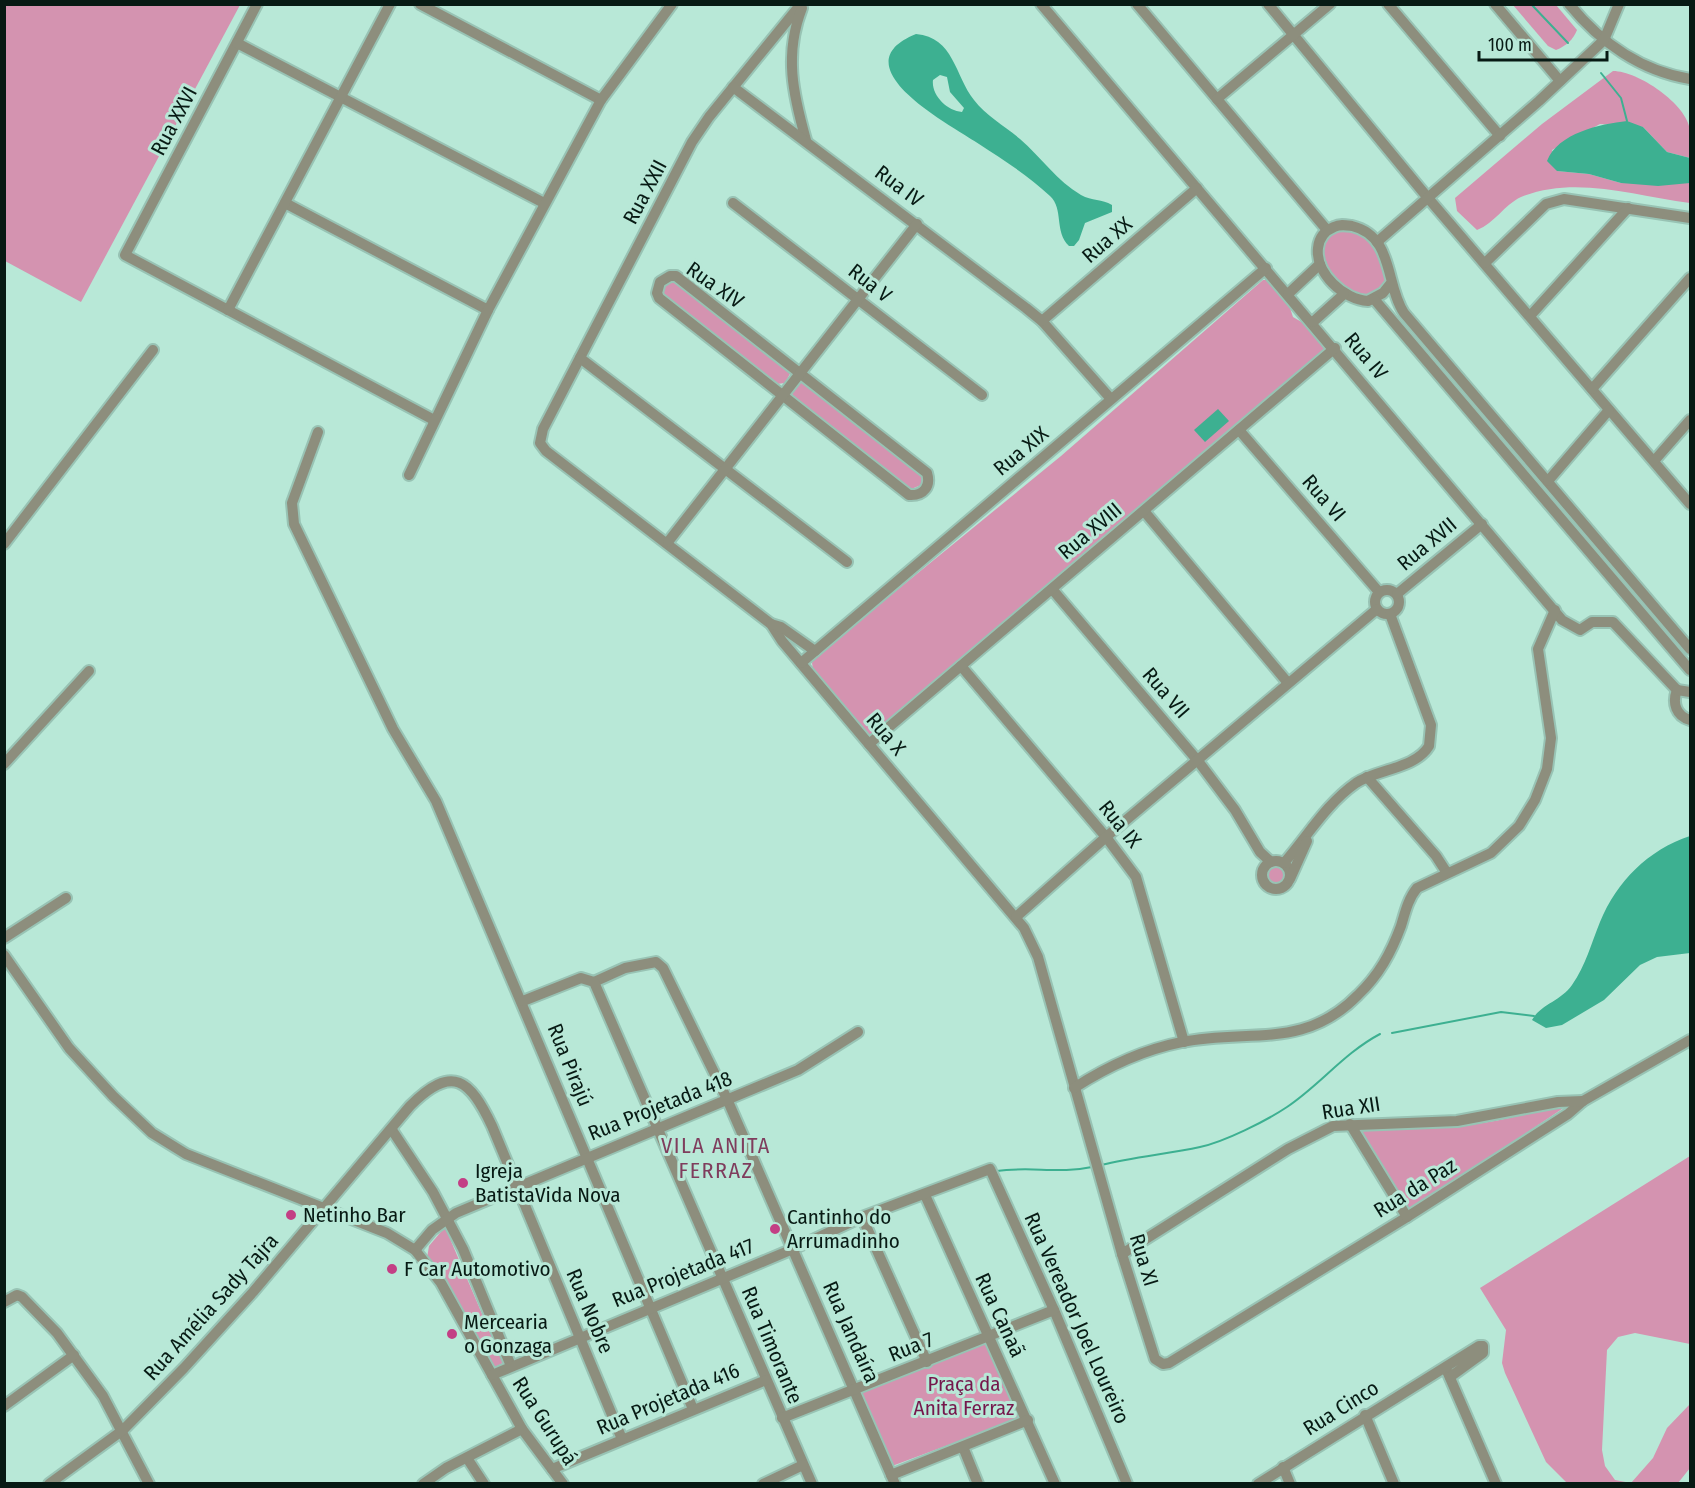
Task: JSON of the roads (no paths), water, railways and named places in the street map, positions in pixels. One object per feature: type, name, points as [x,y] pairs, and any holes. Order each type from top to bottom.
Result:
[{"type":"street","name":"Rua XXVI","points":[[228,310],[125,255],[257,4]]},
{"type":"street","points":[[390,4],[228,310],[434,420]]},
{"type":"street","points":[[420,4],[601,100]]},
{"type":"street","points":[[409,475],[488,310],[601,100],[672,4]]},
{"type":"street","points":[[802,4],[795,25],[791,49],[791,78],[806,140]]},
{"type":"street","name":"Rua XXII","points":[[550,416],[692,142],[802,4]]},
{"type":"street","name":"Rua IV","points":[[1041,4],[1335,348],[1564,622],[1578,630],[1594,621],[1612,622],[1677,690]]},
{"type":"street","points":[[1137,4],[1328,230]]},
{"type":"street","points":[[1268,4],[1428,198],[1690,504]]},
{"type":"street","points":[[1217,99],[1330,4]]},
{"type":"street","points":[[1388,4],[1500,136]]},
{"type":"street","points":[[1495,4],[1560,81]]},
{"type":"street","points":[[1569,4],[1589,28],[1625,55],[1670,76],[1690,79]]},
{"type":"street","points":[[1377,242],[1500,136],[1604,40],[1619,4]]},
{"type":"street","points":[[237,43],[544,203]]},
{"type":"street","name":"Rua IV","points":[[734,87],[1042,321],[1112,399]]},
{"type":"street","name":"Rua XX","points":[[1042,321],[1197,188]]},
{"type":"street","points":[[1485,263],[1546,204],[1564,199],[1690,218]]},
{"type":"street","points":[[285,203],[488,310]]},
{"type":"street","name":"Rua V","points":[[733,203],[982,395]]},
{"type":"street","points":[[1530,316],[1628,208]]},
{"type":"street","points":[[668,542],[781,394],[917,224]]},
{"type":"street","points":[[1390,283],[1383,293],[1374,299],[1363,301],[1344,294],[1320,264],[1318,246],[1328,230],[1338,225],[1358,228],[1377,242],[1387,259],[1390,283],[1404,313],[1690,649]]},
{"type":"street","points":[[1288,294],[1320,264]]},
{"type":"street","name":"Rua XIX","points":[[801,663],[1266,268]]},
{"type":"street","name":"Rua XIV","points":[[676,276],[927,473],[926,489],[915,495],[909,495],[781,394],[659,298],[657,293],[660,282],[665,278],[676,276]]},
{"type":"street","points":[[1592,389],[1690,278]]},
{"type":"street","points":[[1312,322],[1344,294]]},
{"type":"street","points":[[1374,299],[1690,670]]},
{"type":"street","name":"Rua XVIII","points":[[869,744],[1335,348]]},
{"type":"street","points":[[4,544],[153,350]]},
{"type":"street","points":[[580,358],[847,562]]},
{"type":"street","points":[[1548,481],[1609,410]]},
{"type":"street","name":"Rua X","points":[[550,416],[540,437],[542,447],[668,542],[771,624],[801,663],[1016,917],[1038,957],[1096,1165]]},
{"type":"street","points":[[1654,461],[1690,420]]},
{"type":"street","name":"Rua VI","points":[[1239,430],[1380,592]]},
{"type":"street","name":"Rua Pirajú","points":[[318,432],[292,503],[294,524],[387,719],[436,801],[523,1001],[693,1409]]},
{"type":"street","points":[[1144,511],[1288,683]]},
{"type":"street","name":"Rua XVII","points":[[1397,594],[1482,524]]},
{"type":"street","name":"Rua VII","points":[[1052,589],[1198,761],[1244,826]]},
{"type":"street","name":"Rua XVII","points":[[1380,592],[1387,589],[1397,594]]},
{"type":"street","points":[[1377,609],[1375,598],[1380,592]]},
{"type":"street","name":"Rua XVII","points":[[1390,614],[1399,606],[1397,594]]},
{"type":"street","points":[[1016,917],[1106,837],[1377,609]]},
{"type":"street","points":[[1284,863],[1336,800],[1367,777],[1421,756],[1431,740],[1431,725],[1390,614],[1377,609]]},
{"type":"street","points":[[1074,1088],[1104,1069],[1136,1054],[1184,1041],[1288,1034],[1338,1013],[1376,976],[1389,955],[1413,893],[1421,885],[1481,859],[1501,844],[1530,809],[1540,789],[1547,769],[1551,738],[1538,649],[1555,610]]},
{"type":"street","points":[[771,624],[781,627],[815,651]]},
{"type":"street","name":"Rua IX","points":[[961,666],[1106,837],[1140,886],[1184,1041]]},
{"type":"street","points":[[4,764],[89,671]]},
{"type":"street","points":[[1690,692],[1677,690],[1675,708],[1683,718],[1690,720]]},
{"type":"street","points":[[1367,777],[1436,856],[1447,873]]},
{"type":"street","points":[[1244,826],[1264,883],[1274,890],[1283,888],[1290,879],[1310,832]]},
{"type":"street","points":[[1244,826],[1260,852],[1271,862],[1284,863]]},
{"type":"street","points":[[1262,874],[1271,862]]},
{"type":"street","points":[[1284,863],[1289,870],[1290,879]]},
{"type":"street","points":[[4,938],[66,898]]},
{"type":"street","name":"Rua Gurupá","points":[[4,955],[69,1048],[113,1096],[152,1132],[186,1154],[387,1233],[415,1250],[441,1283],[522,1429],[563,1484]]},
{"type":"street","name":"Rua Jandaíra","points":[[596,985],[642,963],[656,962],[663,968],[727,1099],[893,1479]]},
{"type":"street","points":[[523,1001],[581,978],[596,985]]},
{"type":"street","name":"Rua Timorante","points":[[596,985],[723,1277],[765,1380],[812,1484]]},
{"type":"street","name":"Rua Projetada 418","points":[[415,1250],[448,1218],[516,1187],[798,1070],[858,1032]]},
{"type":"street","name":"Rua da Paz","points":[[1158,1362],[1168,1363],[1407,1217],[1568,1114],[1583,1101],[1690,1040]]},
{"type":"street","name":"Rua Nobre","points":[[326,1208],[410,1106],[426,1093],[445,1083],[462,1083],[480,1100],[622,1439]]},
{"type":"street","name":"Rua XII","points":[[1122,1254],[1316,1133],[1333,1126],[1457,1121],[1558,1102],[1583,1101]]},
{"type":"street","points":[[1350,1124],[1407,1217]]},
{"type":"street","points":[[392,1130],[448,1218],[477,1280],[511,1366]]},
{"type":"street","name":"Rua XI","points":[[1096,1165],[1151,1350],[1158,1362]]},
{"type":"street","name":"Rua Projetada 417","points":[[492,1375],[580,1336],[793,1249],[862,1216],[925,1195],[990,1169]]},
{"type":"street","name":"Rua Vereador Joel Loureiro","points":[[990,1169],[1054,1310],[1127,1484]]},
{"type":"street","name":"Rua Canaã","points":[[925,1195],[1055,1484]]},
{"type":"street","name":"Rua Amélia Sady Tajra","points":[[49,1484],[123,1430],[217,1334],[326,1208]]},
{"type":"street","points":[[862,1216],[927,1362]]},
{"type":"street","points":[[4,1302],[17,1295],[39,1311],[74,1354],[123,1430],[149,1484]]},
{"type":"street","name":"Rua 7","points":[[782,1418],[1054,1310]]},
{"type":"street","name":"Rua Cinco","points":[[1258,1484],[1445,1365],[1479,1346],[1485,1348],[1483,1353],[1450,1377]]},
{"type":"street","points":[[4,1406],[74,1354]]},
{"type":"street","points":[[1445,1365],[1496,1482]]},
{"type":"street","name":"Rua Projetada 416","points":[[552,1469],[765,1380]]},
{"type":"street","points":[[1365,1415],[1394,1484]]},
{"type":"street","points":[[893,1479],[1028,1420]]},
{"type":"street","points":[[423,1484],[446,1468],[522,1429]]},
{"type":"street","points":[[963,1448],[978,1484]]},
{"type":"street","points":[[467,1458],[484,1484]]},
{"type":"street","points":[[763,1484],[803,1465]]},
{"type":"street","points":[[1283,1467],[1290,1484]]},
{"type":"waterway","points":[[1531,4],[1568,43]]},
{"type":"waterway","points":[[1601,73],[1621,98],[1627,121]]},
{"type":"waterway","points":[[1392,1033],[1501,1012],[1534,1016]]},
{"type":"waterway","points":[[1101,1165],[1200,1147],[1221,1141],[1245,1130],[1287,1107],[1355,1050],[1380,1034]]},
{"type":"waterway","points":[[997,1171],[1068,1170],[1092,1167]]},
{"type":"place","name":"Igreja BatistaVida Nova","points":[[463,1183]]},
{"type":"place","name":"Netinho Bar","points":[[291,1215]]},
{"type":"place","name":"Cantinho do Arrumadinho","points":[[775,1229]]},
{"type":"place","name":"F Car Automotivo","points":[[392,1269]]},
{"type":"place","name":"Mercearia o Gonzaga","points":[[452,1334]]},
{"type":"district","name":"VILA ANITA FERRAZ","points":[[716,1158]]},
{"type":"park label","name":"Praça da Anita Ferraz","points":[[964,1396]]}]
